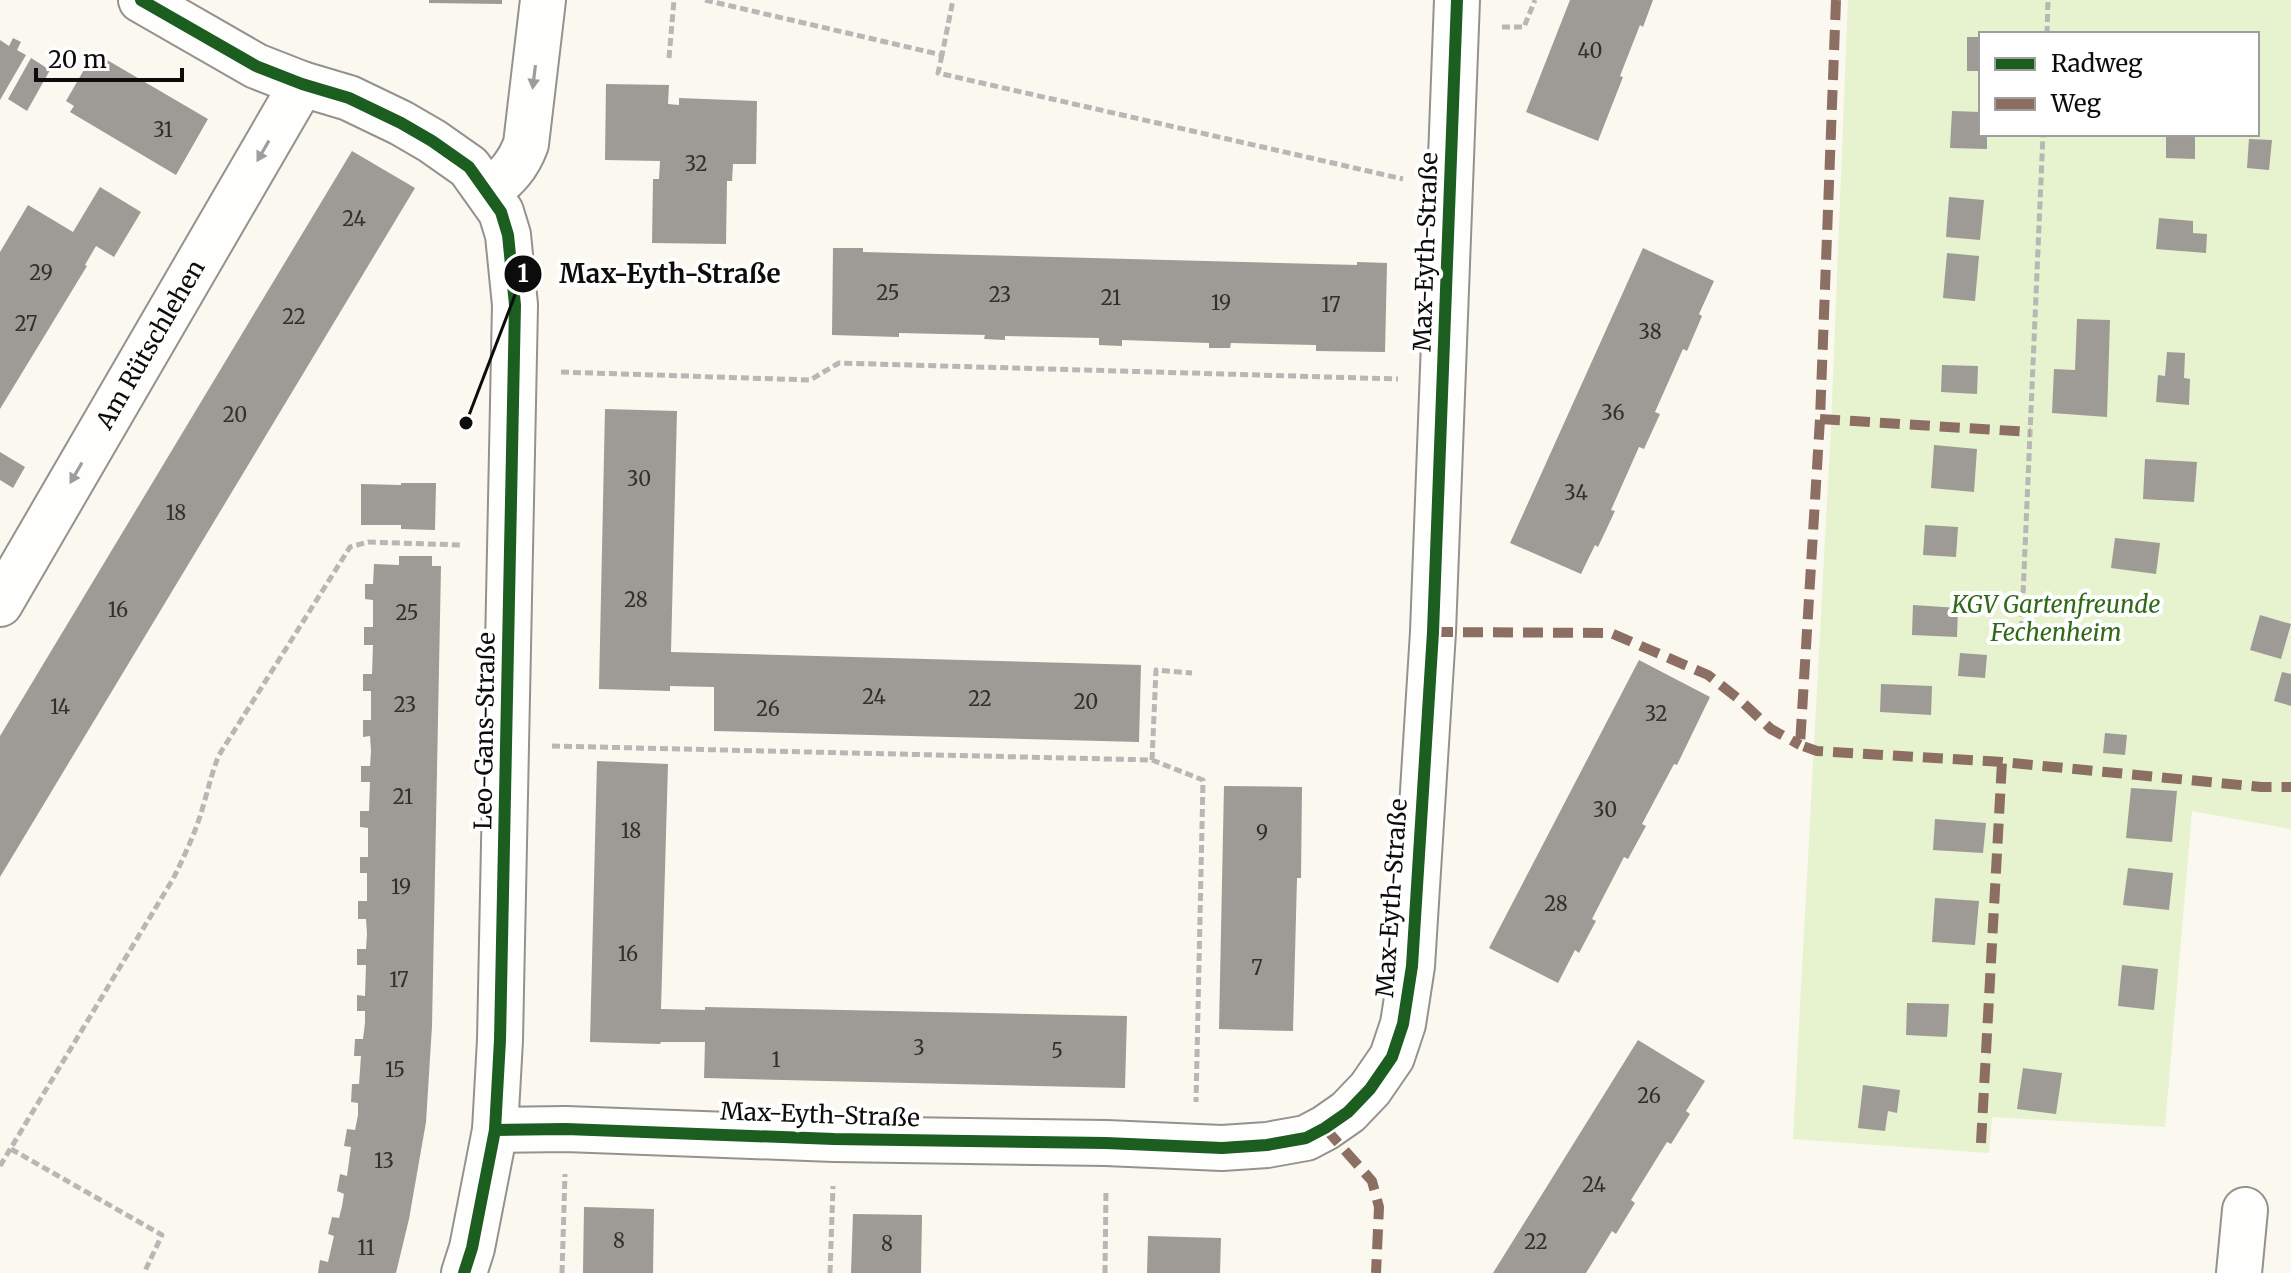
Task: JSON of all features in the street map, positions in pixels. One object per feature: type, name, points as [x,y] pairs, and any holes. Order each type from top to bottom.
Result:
[{"type":"street","name":"Leo-Gans-Straße","points":[[141,0],[233,55],[302,84],[349,98],[432,141],[469,167],[501,212],[508,235],[515,305],[515,371],[500,1040],[495,1130],[472,1248],[464,1273]]},
{"type":"street","points":[[488,192],[509,176],[526,144],[543,0]]},
{"type":"street","name":"Max-Eyth-Straße","points":[[495,1130],[566,1129],[1222,1148],[1306,1138],[1348,1112],[1370,1089],[1392,1057],[1400,1035],[1412,966],[1433,632],[1457,0]]},
{"type":"street","name":"Am Rütschlehen","points":[[0,604],[302,84]]},
{"type":"street","points":[[2239,1273],[2245,1210]]},
{"type":"path","points":[[669,58],[674,0]]},
{"type":"path","points":[[705,0],[942,55]]},
{"type":"path","points":[[953,0],[938,73],[1449,189]]},
{"type":"path","points":[[2047,32],[2048,0]]},
{"type":"path","points":[[2021,641],[2043,136]]},
{"type":"path","points":[[515,371],[810,380],[839,363],[1443,381]]},
{"type":"path","points":[[0,1166],[173,879],[194,830],[219,755],[350,547],[368,542],[511,547]]},
{"type":"path","points":[[1152,760],[1156,670],[1192,673]]},
{"type":"path","points":[[506,745],[1152,760],[1203,780],[1194,1147]]},
{"type":"path","points":[[562,1273],[566,1129]]},
{"type":"path","points":[[830,1273],[834,1139]]},
{"type":"path","points":[[1105,1273],[1106,1143]]},
{"type":"path","points":[[11,1149],[162,1235],[144,1273]]},
{"type":"green space","name":"KGV Gartenfreunde Fechenheim","points":[[1848,0],[2291,0],[2291,829],[2192,811],[2165,1127],[1992,1117],[1989,1153],[1793,1139],[1831,427]]},
{"type":"building","points":[[429,0],[502,0],[502,4],[429,3]]},
{"type":"building","points":[[1570,0],[1653,0],[1620,76],[1623,77],[1598,141],[1526,112]]},
{"type":"building","points":[[1967,37],[1979,37],[1979,71],[1967,71]]},
{"type":"building","points":[[13,38],[21,42],[17,50],[26,55],[0,100],[0,40],[9,46]]},
{"type":"building","points":[[102,57],[208,119],[176,175],[70,112],[74,106],[66,101],[89,61],[97,66]]},
{"type":"building","points":[[31,58],[50,70],[27,111],[8,99]]},
{"type":"building","points":[[606,84],[669,85],[668,104],[679,105],[679,98],[757,101],[756,164],[733,164],[732,181],[727,181],[726,244],[652,243],[653,179],[659,179],[660,161],[605,160]]},
{"type":"building","points":[[1952,111],[1979,112],[1979,136],[1987,136],[1987,149],[1950,148]]},
{"type":"building","points":[[2166,136],[2195,136],[2195,159],[2166,158]]},
{"type":"building","points":[[2249,139],[2272,140],[2269,170],[2247,168]]},
{"type":"building","points":[[352,151],[415,188],[0,877],[0,736]]},
{"type":"building","points":[[100,187],[141,212],[114,257],[96,246],[0,409],[0,252],[28,205],[73,232]]},
{"type":"building","points":[[1949,197],[1984,200],[1980,240],[1946,237]]},
{"type":"building","points":[[2159,218],[2193,221],[2193,233],[2207,234],[2206,253],[2156,249]]},
{"type":"building","points":[[833,248],[863,248],[863,252],[1357,265],[1357,262],[1387,263],[1385,352],[1316,351],[1316,345],[1231,343],[1230,348],[1209,348],[1209,343],[1122,340],[1122,346],[1099,345],[1099,338],[1005,336],[1005,340],[984,339],[985,335],[832,335]]},
{"type":"building","points":[[1643,248],[1714,281],[1687,351],[1683,349],[1655,412],[1660,414],[1644,449],[1639,447],[1611,510],[1615,511],[1581,574],[1510,543]]},
{"type":"building","points":[[1947,253],[1979,256],[1975,301],[1943,298]]},
{"type":"building","points":[[2077,319],[2110,320],[2107,417],[2052,413],[2054,369],[2075,370]]},
{"type":"building","points":[[2167,352],[2185,353],[2184,378],[2190,379],[2189,405],[2156,402],[2158,375],[2165,376]]},
{"type":"building","points":[[1942,365],[1978,366],[1977,394],[1941,392]]},
{"type":"building","points":[[605,409],[677,411],[671,652],[1141,665],[1139,742],[714,731],[714,687],[670,686],[670,691],[599,689]]},
{"type":"building","points":[[1934,445],[1977,449],[1974,492],[1931,488]]},
{"type":"building","points":[[0,452],[25,467],[13,488],[0,480]]},
{"type":"building","points":[[2145,459],[2197,462],[2194,502],[2143,499]]},
{"type":"building","points":[[436,483],[435,530],[401,529],[401,525],[361,525],[361,484]]},
{"type":"building","points":[[1925,525],[1958,527],[1956,557],[1923,555]]},
{"type":"building","points":[[2115,538],[2160,543],[2156,574],[2111,568]]},
{"type":"building","points":[[399,556],[432,556],[432,566],[441,566],[432,1026],[426,1122],[396,1273],[318,1273],[320,1260],[328,1262],[334,1236],[328,1234],[332,1217],[339,1218],[342,1206],[344,1194],[337,1191],[340,1174],[347,1176],[351,1147],[344,1146],[347,1129],[355,1130],[358,1115],[358,1103],[351,1102],[352,1084],[359,1084],[361,1056],[354,1056],[355,1039],[363,1039],[365,1023],[365,1011],[357,1011],[357,995],[365,996],[366,965],[357,965],[357,949],[366,949],[367,934],[366,919],[358,919],[358,901],[367,901],[367,873],[360,873],[360,857],[368,857],[368,828],[360,827],[360,811],[369,811],[370,782],[361,782],[361,766],[370,766],[370,736],[363,737],[363,720],[371,720],[371,691],[363,691],[363,674],[372,674],[373,645],[364,645],[364,627],[373,627],[373,600],[365,599],[365,584],[373,584],[374,564],[399,565]]},
{"type":"building","points":[[1913,605],[1958,608],[1957,637],[1912,635]]},
{"type":"building","points":[[2260,615],[2291,624],[2281,659],[2250,650]]},
{"type":"building","points":[[1960,653],[1987,655],[1985,678],[1958,676]]},
{"type":"building","points":[[1639,660],[1710,697],[1677,765],[1674,764],[1642,824],[1646,826],[1628,859],[1624,857],[1592,919],[1596,921],[1579,953],[1575,950],[1558,983],[1489,948]]},
{"type":"building","points":[[2282,672],[2291,674],[2291,706],[2274,701]]},
{"type":"building","points":[[1881,684],[1932,686],[1931,715],[1880,712]]},
{"type":"building","points":[[2105,733],[2127,735],[2125,755],[2103,753]]},
{"type":"building","points":[[597,761],[668,764],[661,1009],[705,1010],[705,1007],[1127,1016],[1125,1088],[704,1078],[705,1042],[590,1042]]},
{"type":"building","points":[[1224,786],[1302,787],[1293,1031],[1219,1029]]},
{"type":"building","points":[[2131,788],[2177,791],[2172,842],[2126,838]]},
{"type":"building","points":[[1935,819],[1986,823],[1983,853],[1933,850]]},
{"type":"building","points":[[2128,868],[2173,873],[2169,910],[2123,905]]},
{"type":"building","points":[[1935,898],[1979,901],[1975,945],[1932,942]]},
{"type":"building","points":[[2122,965],[2158,969],[2154,1010],[2118,1006]]},
{"type":"building","points":[[1907,1003],[1949,1004],[1947,1037],[1906,1035]]},
{"type":"building","points":[[1638,1040],[1705,1081],[1686,1111],[1690,1114],[1671,1144],[1667,1142],[1631,1200],[1635,1203],[1616,1234],[1612,1231],[1586,1273],[1493,1273]]},
{"type":"building","points":[[2023,1068],[2062,1073],[2056,1114],[2017,1109]]},
{"type":"building","points":[[1863,1085],[1900,1090],[1897,1113],[1888,1111],[1885,1131],[1858,1128]]},
{"type":"building","points":[[584,1207],[654,1209],[653,1273],[583,1273]]},
{"type":"building","points":[[853,1214],[922,1215],[921,1273],[851,1273]]},
{"type":"building","points":[[1148,1236],[1221,1238],[1220,1273],[1147,1273]]},
{"type":"marked path","points":[[1836,0],[1820,419],[1800,745],[1817,751],[2002,762],[2261,787],[2291,787]]},
{"type":"marked path","points":[[1820,419],[2030,432]]},
{"type":"marked path","points":[[1433,632],[1611,633],[1708,675],[1771,729],[1800,745]]},
{"type":"marked path","points":[[1981,1143],[2002,762]]},
{"type":"marked path","points":[[1325,1128],[1372,1181],[1379,1207],[1376,1273]]},
{"type":"cycle path","points":[[141,0],[256,66],[349,98],[432,141],[469,167],[501,212],[508,235],[515,305],[500,1040],[495,1130],[472,1248],[464,1273]]},
{"type":"cycle path","points":[[495,1130],[566,1129],[1222,1148],[1306,1138],[1348,1112],[1370,1089],[1392,1057],[1403,1024],[1412,966],[1433,632],[1457,0]]},
{"type":"place","name":"Max-Eyth-Straße","points":[[466,423]]}]
